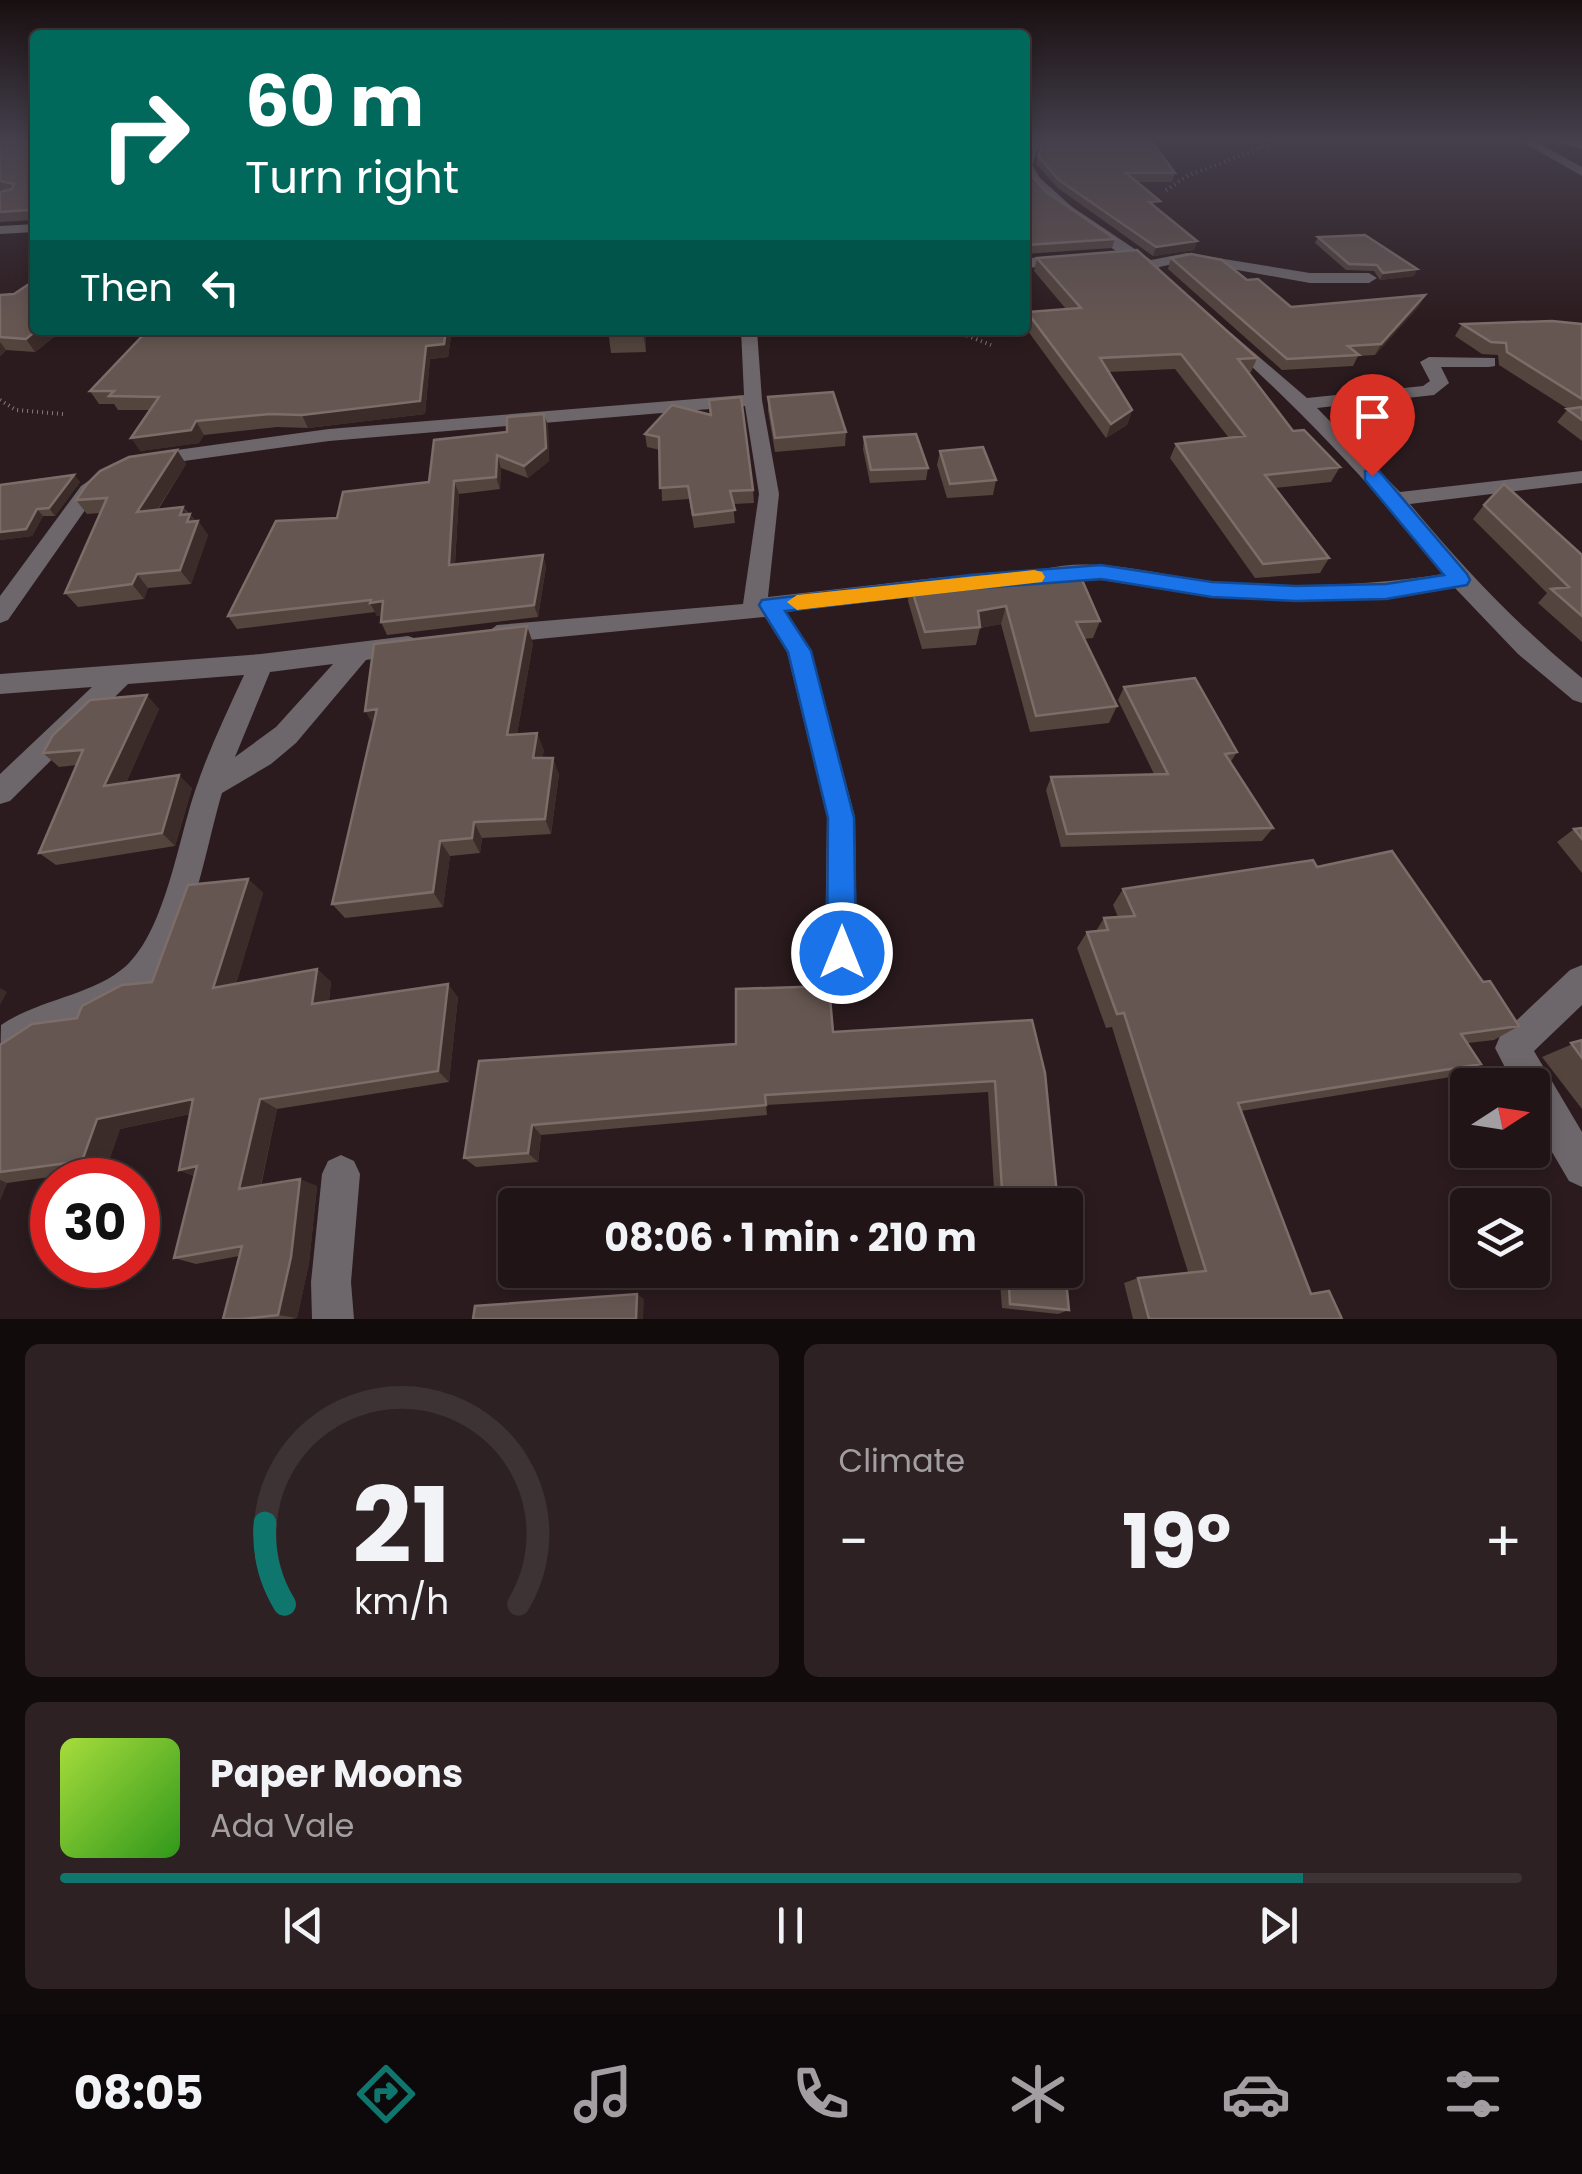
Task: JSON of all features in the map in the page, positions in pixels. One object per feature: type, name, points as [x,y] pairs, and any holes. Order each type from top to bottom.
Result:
[{"type":"street","points":[[1060,202],[1177,291]]},
{"type":"street","points":[[0,230],[30,228]]},
{"type":"street","points":[[1134,259],[1187,257],[1316,279],[1370,278]]},
{"type":"street","points":[[1030,263],[1083,260]]},
{"type":"street","points":[[1218,327],[1302,404],[1395,499],[1460,580],[1527,647],[1582,693]]},
{"type":"street","points":[[749,335],[753,400],[769,494],[762,608],[799,651],[841,818],[842,953]]},
{"type":"street","points":[[1302,404],[1428,391],[1440,383],[1430,362],[1489,362]]},
{"type":"street","points":[[0,614],[88,490],[125,465],[329,434],[753,400]]},
{"type":"street","points":[[1395,499],[1582,476]]},
{"type":"street","points":[[1026,578],[1101,572],[1212,589],[1296,593],[1386,591],[1460,580]]},
{"type":"street","points":[[468,638],[970,582]]},
{"type":"street","points":[[0,684],[261,664],[432,642]]},
{"type":"street","points":[[211,786],[261,756],[286,735],[358,652]]},
{"type":"street","points":[[0,1052],[8,1040],[37,1021],[112,994],[140,975],[162,937],[211,786],[261,664]]},
{"type":"street","points":[[0,792],[120,676]]},
{"type":"street","points":[[1582,982],[1512,1048],[1582,1168]]},
{"type":"street","points":[[333,1319],[331,1282],[341,1174]]},
{"type":"path","points":[[966,335],[991,345]]},
{"type":"path","points":[[0,400],[16,410],[64,414]]},
{"type":"building","points":[[0,202],[30,202],[30,215],[28,210],[0,212]]},
{"type":"building","points":[[1030,202],[1060,202],[1115,239],[1030,245]]},
{"type":"building","points":[[1090,202],[1154,202],[1149,202],[1197,241],[1156,247]]},
{"type":"building","points":[[1365,235],[1417,269],[1383,273],[1377,265],[1349,264],[1318,237]]},
{"type":"building","points":[[1137,250],[1257,358],[1238,359],[1293,431],[1304,430],[1340,467],[1265,475],[1329,558],[1263,564],[1176,444],[1245,436],[1181,354],[1100,358],[1132,410],[1111,424],[1030,316],[1030,312],[1081,308],[1037,258]]},
{"type":"building","points":[[1191,254],[1222,260],[1247,280],[1258,279],[1291,307],[1425,295],[1381,344],[1348,346],[1359,355],[1287,359],[1171,258]]},
{"type":"building","points":[[30,283],[31,335],[26,339],[0,337],[0,295],[14,294]]},
{"type":"building","points":[[1462,324],[1582,324],[1582,399],[1507,352],[1506,343],[1491,342]]},
{"type":"building","points":[[143,335],[445,335],[444,344],[426,346],[420,401],[302,415],[196,421],[191,430],[131,438],[159,397],[109,396],[114,391],[90,391]]},
{"type":"building","points":[[833,392],[846,432],[775,438],[768,397]]},
{"type":"building","points":[[741,397],[753,490],[730,491],[735,510],[693,515],[688,486],[660,488],[659,437],[645,434],[672,405],[711,415],[709,400]]},
{"type":"building","points":[[1582,407],[1582,420],[1567,409]]},
{"type":"building","points":[[544,414],[546,448],[524,466],[497,455],[496,477],[454,481],[449,565],[543,555],[534,605],[381,622],[383,601],[370,603],[371,600],[228,616],[276,521],[337,518],[343,492],[429,482],[434,440],[507,432],[507,417]]},
{"type":"building","points":[[916,434],[928,468],[871,470],[864,437]]},
{"type":"building","points":[[983,447],[996,480],[950,484],[940,451]]},
{"type":"building","points":[[177,450],[137,512],[183,507],[180,515],[190,514],[187,522],[198,521],[180,570],[137,574],[132,584],[65,593],[107,498],[76,500],[87,484],[100,471],[129,457]]},
{"type":"building","points":[[74,475],[49,508],[37,509],[26,529],[0,532],[0,485]]},
{"type":"building","points":[[1504,484],[1582,555],[1582,616],[1551,589],[1569,587],[1484,505]]},
{"type":"building","points":[[1079,573],[1100,621],[1076,622],[1117,706],[1036,716],[1006,606],[978,611],[980,627],[925,632],[910,584]]},
{"type":"building","points":[[527,626],[507,735],[537,733],[533,758],[553,758],[545,819],[474,822],[472,838],[440,841],[433,892],[332,904],[377,709],[365,711],[374,644]]},
{"type":"building","points":[[1195,678],[1237,752],[1225,754],[1273,828],[1067,834],[1051,777],[1168,774],[1124,687]]},
{"type":"building","points":[[147,695],[104,786],[179,775],[162,833],[39,853],[83,750],[43,753],[53,735],[90,700]]},
{"type":"building","points":[[1392,851],[1483,982],[1490,981],[1519,1026],[1461,1034],[1481,1064],[1238,1103],[1311,1294],[1329,1291],[1342,1319],[1149,1319],[1138,1278],[1206,1271],[1124,1013],[1117,1014],[1087,932],[1108,930],[1104,918],[1135,916],[1123,889],[1313,860],[1317,867]]},
{"type":"building","points":[[248,879],[213,988],[317,969],[312,1004],[448,984],[438,1071],[260,1099],[239,1189],[300,1179],[291,1257],[278,1315],[223,1319],[242,1246],[174,1258],[197,1166],[179,1170],[193,1099],[97,1119],[83,1158],[30,1158],[30,1168],[0,1172],[0,1045],[32,1024],[77,1018],[82,1006],[122,985],[152,982],[188,885]]},
{"type":"building","points":[[829,986],[833,1032],[1032,1020],[1045,1073],[1056,1188],[1002,1188],[995,1081],[765,1095],[766,1105],[532,1125],[528,1153],[464,1158],[479,1061],[736,1044],[736,989]]},
{"type":"building","points":[[1582,1040],[1582,1058],[1571,1043]]},
{"type":"building","points":[[1009,1288],[1067,1288],[1069,1310],[1010,1304]]},
{"type":"building","points":[[637,1294],[636,1319],[473,1319],[475,1306]]},
{"type":"slow traffic","points":[[797,602],[1034,577]]},
{"type":"route","points":[[842,953],[841,818],[799,651],[770,605],[970,582],[1101,572],[1212,589],[1296,593],[1386,591],[1460,580],[1372,476]]}]
